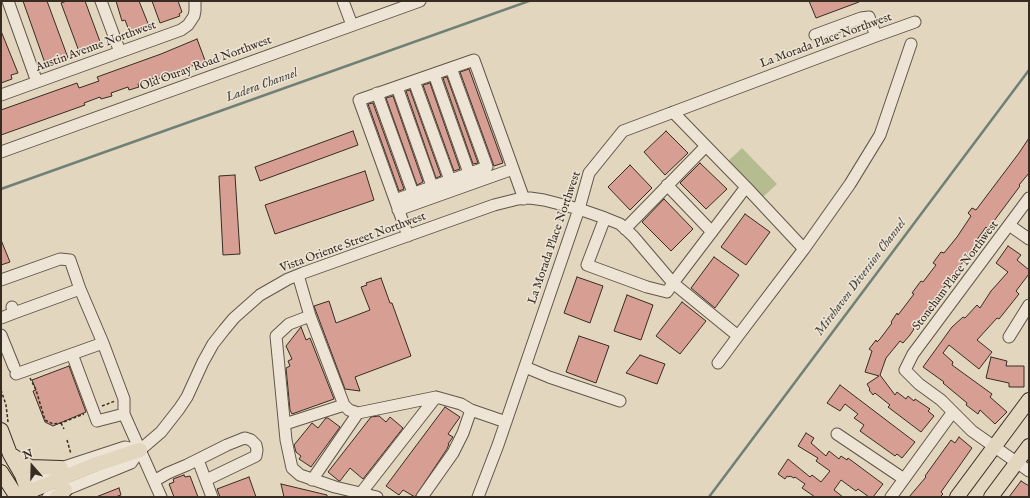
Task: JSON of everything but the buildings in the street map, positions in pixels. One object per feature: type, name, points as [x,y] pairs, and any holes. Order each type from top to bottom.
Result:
[{"type":"main road","points":[[957,497],[1029,400]]},
{"type":"main road","points":[[1,430],[10,454],[19,493]]},
{"type":"main road","points":[[991,497],[1029,446]]},
{"type":"main road","points":[[19,493],[94,465],[140,450]]},
{"type":"main road","points":[[10,454],[30,467],[62,468]]},
{"type":"main road","points":[[1,472],[19,493]]},
{"type":"street","points":[[8,1],[37,82]]},
{"type":"street","points":[[101,1],[120,52]]},
{"type":"street","name":"Austin Avenue Northwest","points":[[1,95],[181,30],[188,25],[194,16],[195,1]]},
{"type":"street","points":[[342,1],[352,25]]},
{"type":"street","name":"Old Ouray Road Northwest","points":[[1,152],[420,1]]},
{"type":"street","points":[[815,35],[861,18],[870,17],[876,36]]},
{"type":"street","name":"La Morada Place Northwest","points":[[478,497],[506,422],[579,210],[589,173],[623,131],[915,22]]},
{"type":"street","points":[[718,363],[804,249],[850,184],[880,135],[911,44]]},
{"type":"street","points":[[408,236],[359,100],[474,60],[524,199]]},
{"type":"street","points":[[396,205],[413,193],[487,167],[451,68]]},
{"type":"street","points":[[434,74],[469,173]]},
{"type":"street","points":[[414,81],[450,180]]},
{"type":"street","points":[[397,86],[432,186]]},
{"type":"street","points":[[377,93],[413,193]]},
{"type":"street","points":[[673,112],[804,249]]},
{"type":"street","points":[[625,229],[706,146]]},
{"type":"street","points":[[396,205],[513,169]]},
{"type":"street","points":[[668,185],[712,232]]},
{"type":"street","points":[[605,218],[587,265],[646,287],[667,292],[746,187]]},
{"type":"street","name":"Stoneham Place Northwest","points":[[952,413],[941,400],[919,384],[905,370],[913,354],[1029,198]]},
{"type":"street","name":"Vista Oriente Street Northwest","points":[[48,497],[61,494],[131,463],[140,450],[160,432],[179,409],[187,397],[213,344],[234,318],[260,295],[298,275],[494,205],[524,199],[544,200],[605,218],[620,224],[633,236],[673,283],[738,336]]},
{"type":"street","points":[[1009,225],[1029,239]]},
{"type":"street","points":[[1,280],[60,259],[70,260],[124,399],[124,414],[161,497]]},
{"type":"street","points":[[298,275],[310,316],[344,405],[349,410],[358,413],[436,397],[461,404],[471,410],[506,422]]},
{"type":"street","points":[[1,318],[13,310],[80,289]]},
{"type":"street","points":[[1009,337],[1029,306]]},
{"type":"street","points":[[310,316],[289,324],[276,336],[286,440],[292,468],[300,476],[335,488],[377,497]]},
{"type":"street","points":[[1,335],[15,370],[27,370],[102,343]]},
{"type":"street","points":[[72,354],[97,421],[124,414]]},
{"type":"street","points":[[525,367],[620,401]]},
{"type":"street","points":[[361,493],[436,397]]},
{"type":"street","points":[[285,424],[344,405]]},
{"type":"street","points":[[422,497],[453,453],[463,433],[471,410]]},
{"type":"street","points":[[312,480],[358,413]]},
{"type":"street","points":[[891,497],[952,413],[972,431],[1029,471]]},
{"type":"street","points":[[837,434],[904,479]]},
{"type":"street","points":[[154,481],[226,445],[245,438],[252,440],[256,444],[258,450],[256,456],[206,480]]},
{"type":"street","points":[[19,493],[62,468],[125,447],[140,450]]},
{"type":"street","points":[[198,460],[212,497]]},
{"type":"path","points":[[27,370],[36,390],[45,420],[53,424],[61,423],[119,400]]},
{"type":"path","points":[[61,423],[64,430]]},
{"type":"path","points":[[67,440],[71,454]]},
{"type":"green space","points":[[742,148],[777,184],[763,197],[728,161]]},
{"type":"waterway","name":"Ladera Channel","points":[[1,189],[529,1]]},
{"type":"waterway","name":"Mirehaven Diversion Channel","points":[[709,497],[1029,70]]}]
